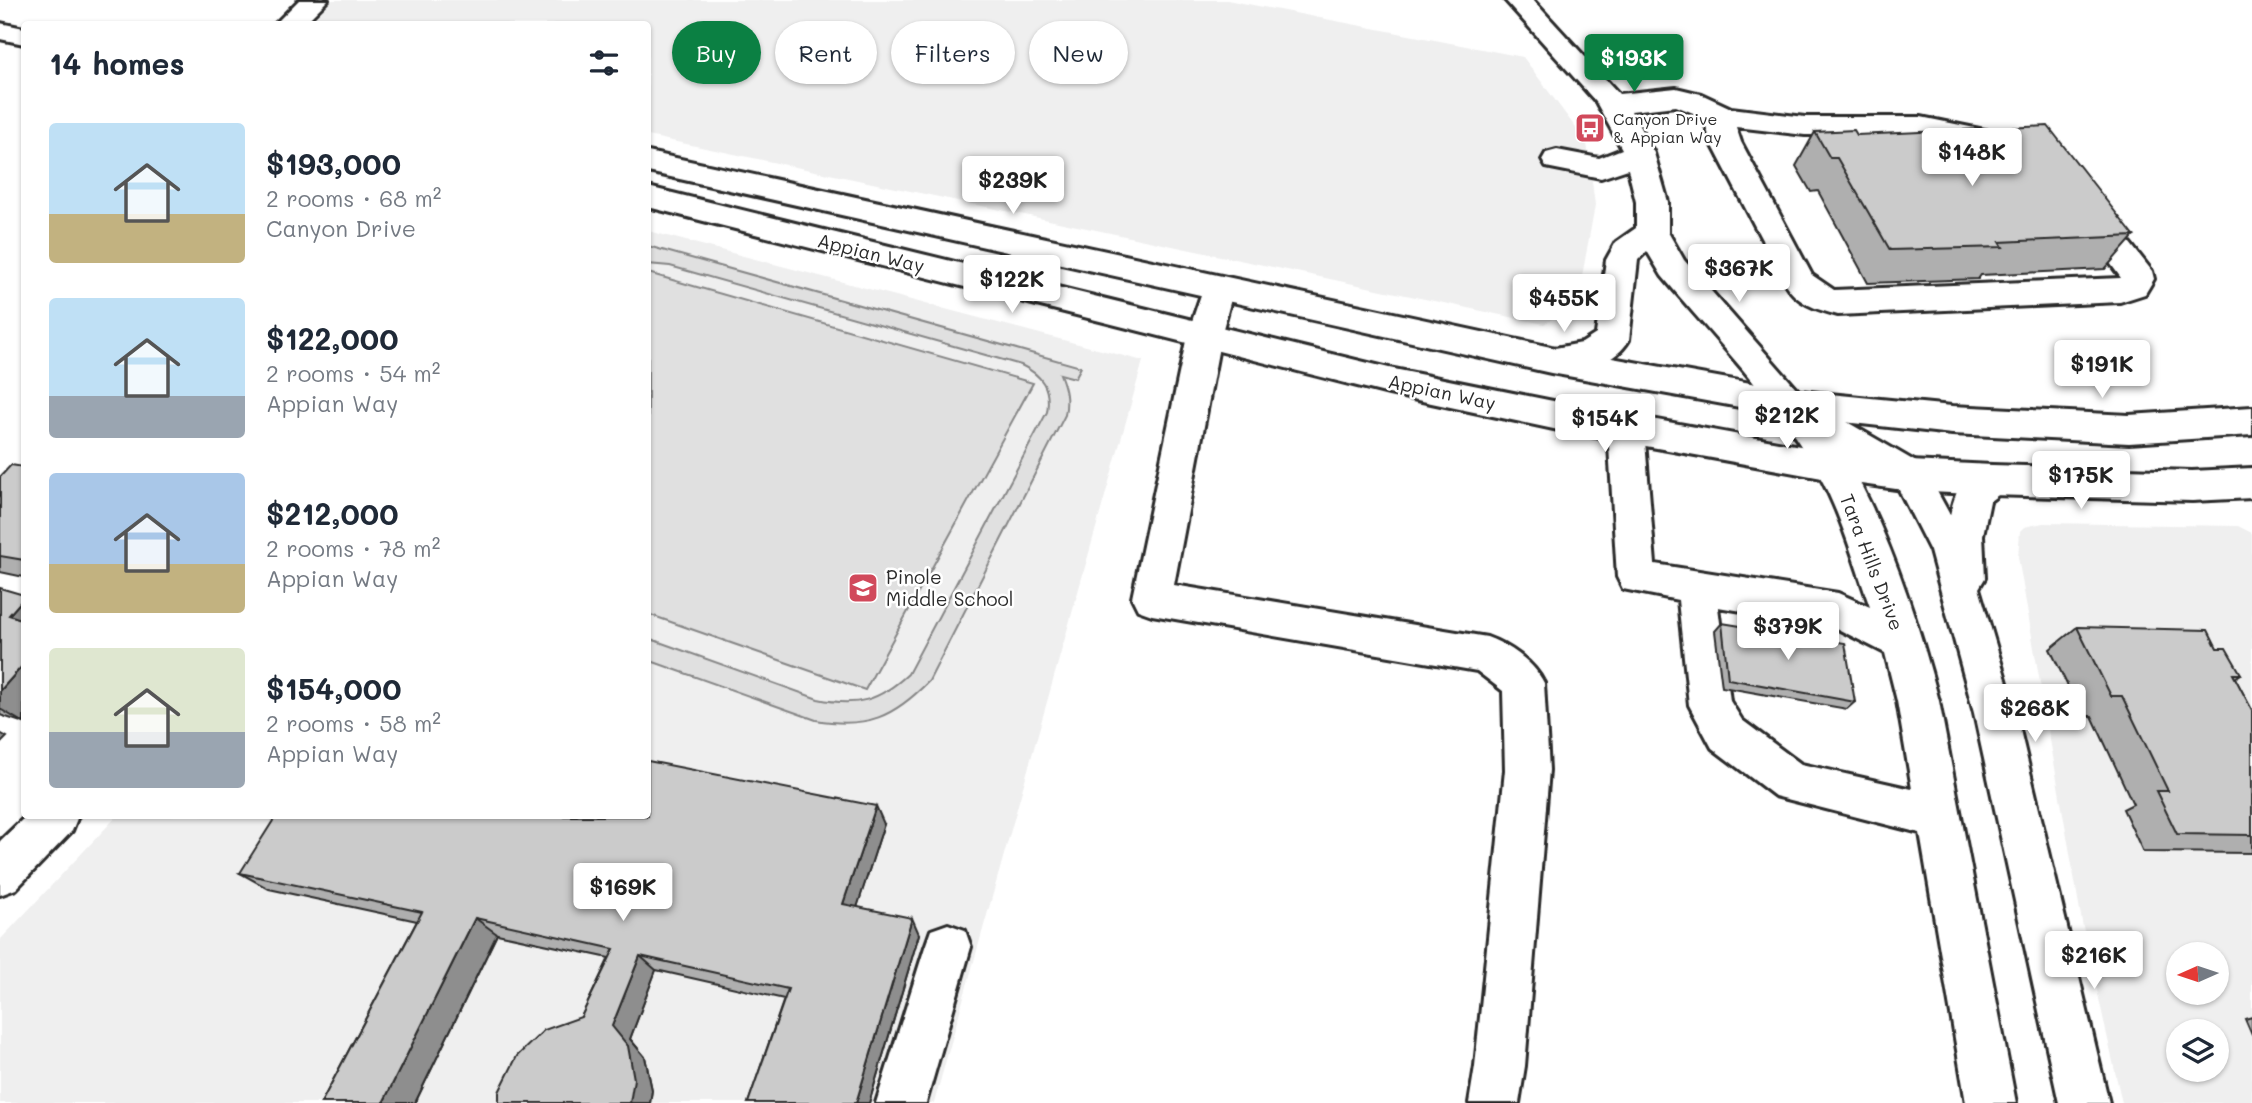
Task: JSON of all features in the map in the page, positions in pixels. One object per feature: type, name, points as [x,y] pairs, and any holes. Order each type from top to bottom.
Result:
[{"type":"main road","points":[[291,21],[315,0]]},
{"type":"main road","points":[[1518,0],[1611,104],[1639,153],[1652,202],[1652,232],[1672,268],[1788,402],[1910,476],[1949,550],[1995,713],[2084,1103]]},
{"type":"main road","points":[[0,31],[21,35]]},
{"type":"main road","points":[[1611,104],[1676,97],[1691,100],[1725,116],[1805,126],[1921,126],[2027,149]]},
{"type":"main road","points":[[1725,116],[1720,123],[1726,142],[1800,282],[1810,293],[1830,301],[2093,291],[2133,286],[2138,279],[2136,271],[2075,194]]},
{"type":"main road","points":[[1557,160],[1601,168],[1639,153]]},
{"type":"main road","name":"Appian Way","points":[[651,163],[1551,360],[1788,402],[1952,420],[2129,429],[2252,421]]},
{"type":"main road","name":"Appian Way","points":[[651,198],[1389,382],[1833,467],[1910,476],[1992,480],[2192,486],[2252,484]]},
{"type":"main road","points":[[1551,360],[1590,355],[1612,340],[1622,260],[1627,250],[1652,232]]},
{"type":"main road","points":[[1218,288],[1204,336],[1152,598],[1487,655],[1523,683],[1527,770],[1500,1066],[1494,1103]]},
{"type":"main road","name":"Tara Hills Drive","points":[[1788,402],[1833,467],[1857,517],[1903,642],[1918,701],[1991,1103]]},
{"type":"main road","points":[[1626,429],[1637,578],[1838,610],[1903,642]]},
{"type":"main road","points":[[1966,612],[1965,531],[1973,493],[1992,480]]},
{"type":"main road","points":[[1696,587],[1710,705],[1727,734],[1790,782],[1938,816]]},
{"type":"main road","points":[[0,873],[53,819]]},
{"type":"main road","points":[[901,1103],[948,947]]},
{"type":"shaded area","points":[[332,0],[1227,0],[1523,57],[1587,143],[1595,205],[1577,304],[1544,324],[651,137],[651,21],[308,21]]},
{"type":"shaded area","name":"Pinole Middle School","points":[[651,232],[1143,361],[934,1103],[0,1103],[0,940],[114,819],[651,819]]},
{"type":"shaded area","points":[[651,247],[1081,367],[1075,378],[1060,374],[1066,394],[1065,415],[929,681],[891,712],[850,723],[816,720],[651,661],[651,639],[818,699],[856,702],[867,700],[887,690],[908,674],[1047,412],[1046,389],[1040,378],[1021,365],[670,266],[651,264]]},
{"type":"shaded area","points":[[651,274],[1033,383],[865,690],[651,615]]},
{"type":"shaded area","points":[[2043,523],[2238,526],[2252,533],[2252,1103],[2122,1103],[2082,922],[2018,557],[2020,531],[2024,527]]},
{"type":"building","points":[[2048,126],[2134,236],[2000,242],[2003,247],[1890,250],[1837,158],[1830,158],[1815,132],[1854,130],[1857,135]]},
{"type":"building","points":[[11,465],[21,467],[21,560],[0,556],[0,477]]},
{"type":"building","points":[[0,588],[21,594],[21,601],[9,615],[21,619],[21,667],[0,691]]},
{"type":"building","points":[[1722,623],[1845,643],[1855,702],[1728,679]]},
{"type":"building","points":[[2077,627],[2208,630],[2217,648],[2226,648],[2241,674],[2233,674],[2252,710],[2252,835],[2177,834],[2156,791],[2168,791],[2122,696],[2111,696]]},
{"type":"building","points":[[651,762],[876,806],[843,904],[912,918],[856,1103],[748,1103],[788,989],[640,956],[612,1026],[628,1046],[634,1079],[630,1103],[499,1103],[499,1092],[517,1056],[544,1030],[581,1017],[614,949],[475,918],[383,1103],[321,1103],[422,912],[240,873],[274,819],[651,819]]},
{"type":"place","name":"Canyon Drive & Appian Way","points":[[1590,128]]},
{"type":"place","name":"Pinole Middle School","points":[[863,588]]}]
